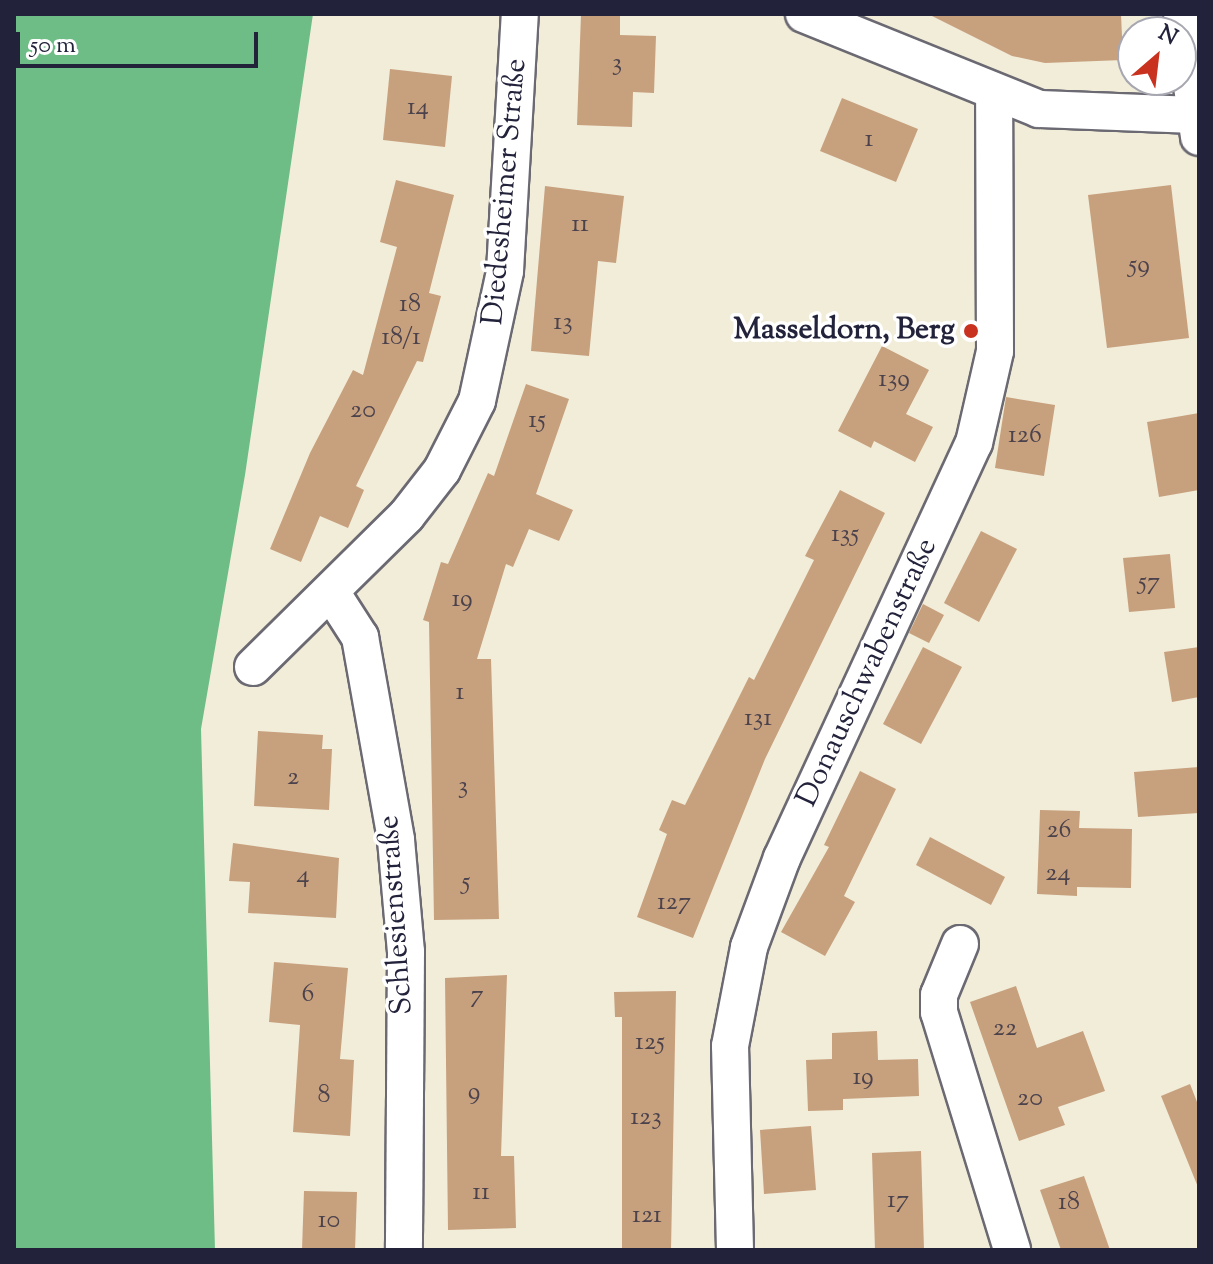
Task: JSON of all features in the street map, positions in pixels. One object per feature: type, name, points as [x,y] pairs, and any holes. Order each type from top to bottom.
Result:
[{"type":"street","name":"Diedesheimer Straße","points":[[253,667],[407,515],[442,470],[477,401],[505,271],[520,14]]},
{"type":"street","points":[[804,14],[994,95],[1039,109],[1197,126],[1182,14]]},
{"type":"street","name":"Donauschwabenstraße","points":[[735,1250],[730,1046],[749,947],[782,858],[974,443],[992,366],[994,95]]},
{"type":"street","name":"Schlesienstraße","points":[[331,592],[360,637],[396,840],[406,952],[404,1250]]},
{"type":"street","points":[[960,944],[939,995],[939,1012],[1012,1250]]},
{"type":"green space","points":[[14,14],[313,14],[245,475],[201,729],[215,1250],[14,1250]]},
{"type":"building","points":[[581,14],[620,14],[620,35],[656,36],[654,93],[633,92],[632,127],[577,125]]},
{"type":"building","points":[[928,14],[1121,14],[1117,16],[1117,60],[1045,63],[1012,56]]},
{"type":"building","points":[[390,69],[452,76],[445,147],[383,140]]},
{"type":"building","points":[[842,98],[918,129],[896,182],[820,151]]},
{"type":"building","points":[[396,180],[454,195],[429,293],[441,296],[423,362],[417,361],[356,486],[364,490],[348,528],[320,516],[301,562],[270,549],[310,453],[353,370],[363,375],[397,247],[380,242]]},
{"type":"building","points":[[1171,185],[1189,338],[1107,348],[1088,195]]},
{"type":"building","points":[[545,186],[624,196],[616,263],[598,261],[589,356],[531,351]]},
{"type":"building","points":[[882,346],[929,370],[906,414],[933,427],[915,462],[874,441],[871,448],[838,431]]},
{"type":"building","points":[[526,384],[569,399],[536,494],[573,510],[559,541],[529,529],[513,567],[506,564],[477,659],[491,659],[499,919],[434,920],[429,622],[423,620],[441,562],[448,564],[488,473],[494,476]]},
{"type":"building","points":[[1006,397],[1055,405],[1044,476],[995,468]]},
{"type":"building","points":[[1199,413],[1199,490],[1159,497],[1147,422]]},
{"type":"building","points":[[840,490],[885,513],[765,759],[693,938],[637,917],[667,834],[659,830],[672,800],[685,805],[749,677],[754,680],[814,560],[805,556]]},
{"type":"building","points":[[981,531],[1017,549],[979,622],[944,603]]},
{"type":"building","points":[[1170,554],[1175,608],[1129,612],[1123,558]]},
{"type":"building","points":[[923,604],[944,615],[929,643],[909,633]]},
{"type":"building","points":[[923,647],[962,667],[921,744],[883,724]]},
{"type":"building","points":[[1199,647],[1199,697],[1172,702],[1164,652]]},
{"type":"building","points":[[258,731],[323,735],[322,749],[332,749],[329,810],[254,806]]},
{"type":"building","points":[[1199,767],[1199,813],[1138,817],[1134,772]]},
{"type":"building","points":[[860,771],[896,789],[844,896],[855,902],[825,956],[781,932],[829,847],[824,845]]},
{"type":"building","points":[[1040,810],[1080,811],[1079,828],[1132,829],[1131,888],[1077,887],[1077,896],[1037,894]]},
{"type":"building","points":[[930,837],[1005,877],[991,905],[916,865]]},
{"type":"building","points":[[233,843],[339,858],[336,918],[248,913],[250,882],[229,881]]},
{"type":"building","points":[[274,962],[348,968],[340,1059],[354,1060],[350,1136],[293,1132],[300,1025],[269,1022]]},
{"type":"building","points":[[507,975],[501,1156],[514,1156],[516,1228],[448,1230],[445,978]]},
{"type":"building","points":[[1016,986],[1037,1048],[1083,1031],[1105,1091],[1058,1107],[1065,1125],[1019,1141],[970,1002]]},
{"type":"building","points":[[676,991],[671,1250],[622,1250],[622,1017],[615,1017],[614,992]]},
{"type":"building","points":[[877,1031],[878,1060],[918,1059],[919,1096],[843,1099],[843,1110],[808,1111],[806,1060],[832,1059],[832,1033]]},
{"type":"building","points":[[1190,1084],[1199,1107],[1198,1187],[1161,1096]]},
{"type":"building","points":[[811,1126],[816,1190],[764,1194],[760,1130]]},
{"type":"building","points":[[921,1151],[924,1250],[875,1250],[872,1153]]},
{"type":"building","points":[[1084,1176],[1110,1250],[1061,1250],[1040,1190]]},
{"type":"building","points":[[304,1191],[357,1192],[355,1250],[302,1250]]},
{"type":"place","name":"Masseldorn, Berg","points":[[971,331]]}]
